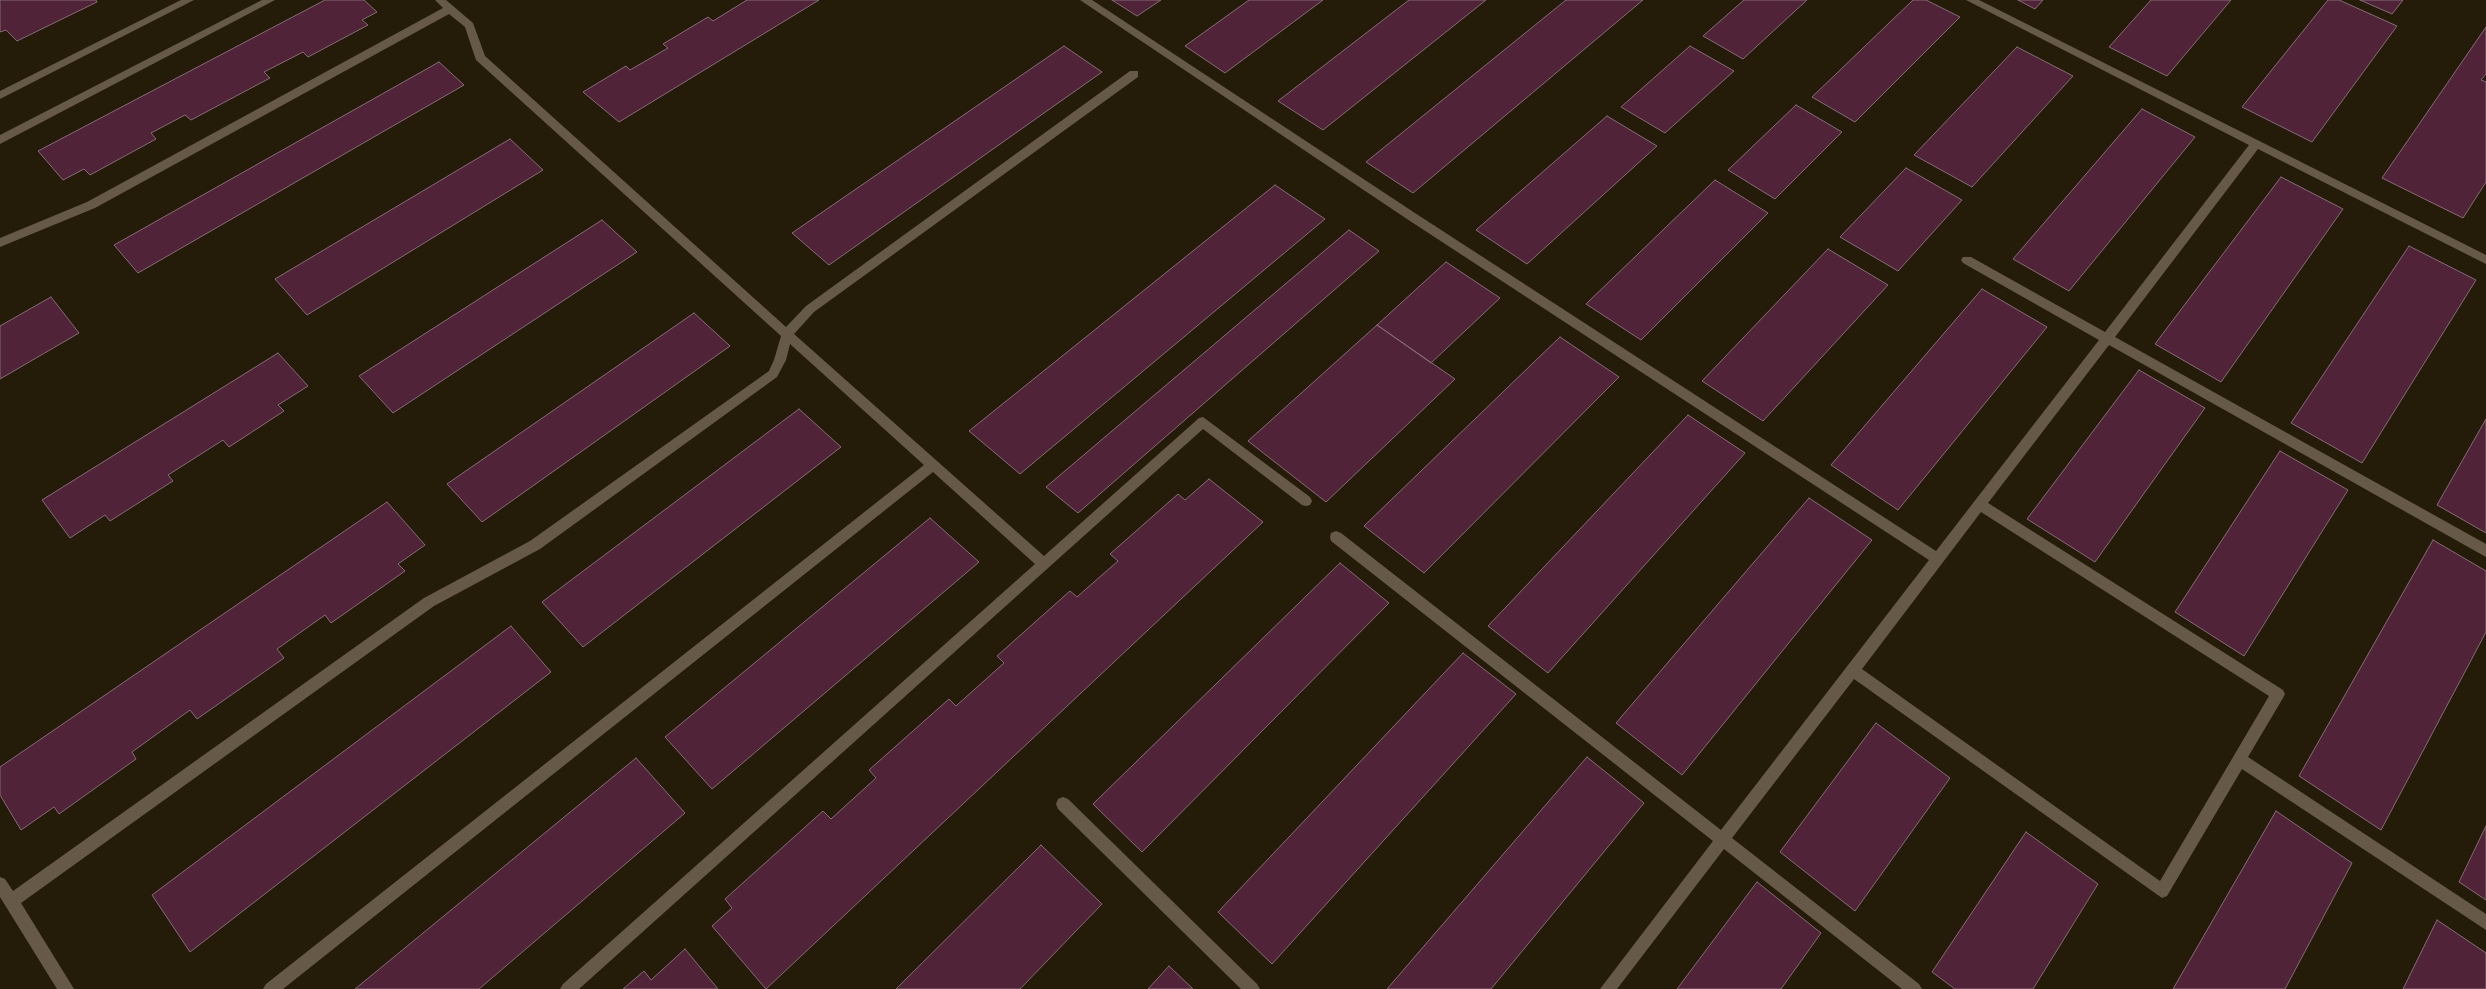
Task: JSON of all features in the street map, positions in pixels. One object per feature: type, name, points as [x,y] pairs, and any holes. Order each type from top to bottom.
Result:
[{"type":"lane","points":[[0,95],[189,0]]},
{"type":"lane","points":[[0,140],[270,0]]},
{"type":"lane","points":[[440,0],[469,25],[480,58],[1044,564]]},
{"type":"lane","points":[[1085,0],[1414,218],[1938,559]]},
{"type":"lane","points":[[1971,0],[2486,260]]},
{"type":"lane","points":[[0,243],[91,205],[450,9]]},
{"type":"lane","points":[[11,901],[429,602],[535,545],[772,374],[780,360],[787,334],[810,309],[1134,74]]},
{"type":"lane","points":[[1608,989],[2256,144]]},
{"type":"lane","points":[[1967,260],[2486,550]]},
{"type":"lane","points":[[568,989],[1203,422],[1306,501]]},
{"type":"lane","points":[[271,989],[932,465]]},
{"type":"lane","points":[[1852,670],[2162,891],[2278,694],[1980,504]]},
{"type":"lane","points":[[1336,537],[1914,989]]},
{"type":"lane","points":[[2239,758],[2486,922]]},
{"type":"lane","points":[[1063,804],[1252,989]]},
{"type":"lane","points":[[0,884],[66,989]]},
{"type":"building","points":[[0,0],[96,0],[97,2],[17,41],[6,30],[0,32]]},
{"type":"building","points":[[325,0],[364,0],[377,12],[362,20],[368,25],[308,57],[303,52],[264,72],[270,78],[191,120],[185,115],[151,133],[156,139],[90,175],[84,169],[63,180],[38,151]]},
{"type":"building","points":[[747,0],[819,0],[619,122],[583,92],[626,66],[630,70],[668,48],[663,44],[708,17],[713,21]]},
{"type":"building","points":[[1112,0],[1161,0],[1137,16]]},
{"type":"building","points":[[1249,0],[1323,0],[1225,73],[1185,46]]},
{"type":"building","points":[[1409,0],[1486,0],[1323,130],[1278,101]]},
{"type":"building","points":[[1566,0],[1643,0],[1413,193],[1366,162]]},
{"type":"building","points":[[1744,0],[1807,0],[1743,59],[1703,36]]},
{"type":"building","points":[[1913,0],[1926,0],[1960,17],[1855,122],[1812,97]]},
{"type":"building","points":[[2018,0],[2043,0],[2035,9]]},
{"type":"building","points":[[2151,0],[2231,0],[2167,76],[2109,47]]},
{"type":"building","points":[[2328,0],[2339,0],[2397,26],[2312,142],[2242,107]]},
{"type":"building","points":[[2360,0],[2403,0],[2392,14]]},
{"type":"building","points":[[2486,27],[2486,74],[2481,80],[2486,82],[2486,182],[2463,218],[2382,178]]},
{"type":"building","points":[[1064,46],[1102,72],[829,265],[792,233]]},
{"type":"building","points":[[1690,46],[1734,71],[1665,133],[1621,107]]},
{"type":"building","points":[[2017,47],[2073,76],[1972,187],[1914,155]]},
{"type":"building","points":[[439,62],[464,85],[138,273],[114,245]]},
{"type":"building","points":[[1796,105],[1842,132],[1775,199],[1728,170]]},
{"type":"building","points":[[2142,109],[2195,137],[2069,291],[2013,259]]},
{"type":"building","points":[[1607,116],[1657,146],[1527,264],[1476,230]]},
{"type":"building","points":[[510,139],[543,170],[307,315],[275,279]]},
{"type":"building","points":[[1906,168],[1962,200],[1898,271],[1840,237]]},
{"type":"building","points":[[2281,177],[2343,209],[2221,382],[2155,344]]},
{"type":"building","points":[[1715,180],[1768,213],[1641,340],[1586,304]]},
{"type":"building","points":[[1275,185],[1325,219],[1020,474],[969,431]]},
{"type":"building","points":[[602,220],[637,252],[393,413],[359,376]]},
{"type":"building","points":[[1349,230],[1379,251],[1078,513],[1046,487]]},
{"type":"building","points":[[2409,246],[2476,280],[2362,463],[2291,423]]},
{"type":"building","points":[[1828,249],[1888,285],[1763,421],[1702,381]]},
{"type":"building","points":[[1446,262],[1500,298],[1431,363],[1377,325]]},
{"type":"building","points":[[1982,289],[2047,327],[1898,510],[1831,465]]},
{"type":"building","points":[[51,297],[79,333],[0,379],[0,326]]},
{"type":"building","points":[[694,313],[730,346],[482,522],[447,484]]},
{"type":"building","points":[[1377,325],[1455,379],[1326,502],[1248,441]]},
{"type":"building","points":[[1560,337],[1619,377],[1424,573],[1364,526]]},
{"type":"building","points":[[278,353],[308,386],[278,405],[284,411],[229,447],[223,440],[168,475],[173,481],[110,521],[105,515],[70,538],[42,500]]},
{"type":"building","points":[[2139,370],[2205,408],[2095,562],[2027,519]]},
{"type":"building","points":[[799,409],[841,447],[583,647],[542,602]]},
{"type":"building","points":[[1688,415],[1745,453],[1548,673],[1488,626]]},
{"type":"building","points":[[2486,419],[2486,533],[2437,505]]},
{"type":"building","points":[[2280,451],[2348,490],[2244,656],[2175,612]]},
{"type":"building","points":[[1209,479],[1263,522],[766,989],[712,926],[732,908],[725,899],[823,811],[831,819],[876,778],[869,770],[949,699],[956,706],[1004,663],[997,656],[1070,591],[1077,597],[1118,561],[1110,554],[1178,494],[1185,500]]},
{"type":"building","points":[[1809,498],[1872,540],[1682,775],[1616,723]]},
{"type":"building","points":[[387,502],[425,545],[398,564],[405,571],[331,623],[325,615],[277,649],[284,658],[197,719],[190,710],[132,752],[136,759],[59,814],[54,807],[21,830],[0,795],[0,767]]},
{"type":"building","points":[[930,518],[979,562],[712,789],[665,737]]},
{"type":"building","points":[[2433,540],[2486,571],[2486,632],[2381,830],[2299,776]]},
{"type":"building","points":[[1340,563],[1389,603],[1142,852],[1093,804]]},
{"type":"building","points":[[511,626],[551,672],[190,952],[152,895]]},
{"type":"building","points":[[1463,653],[1516,694],[1272,964],[1218,912]]},
{"type":"building","points":[[1876,723],[1950,778],[1855,911],[1780,852]]},
{"type":"building","points":[[1587,757],[1644,803],[1491,989],[1387,989]]},
{"type":"building","points":[[636,758],[685,813],[479,989],[355,989]]},
{"type":"building","points":[[2276,811],[2352,863],[2285,989],[2173,989]]},
{"type":"building","points":[[2486,826],[2486,900],[2459,882]]},
{"type":"building","points":[[2026,832],[2098,884],[2033,989],[1955,989],[1932,972]]},
{"type":"building","points":[[1041,845],[1102,904],[1020,989],[896,989]]},
{"type":"building","points":[[1757,882],[1821,933],[1781,989],[1677,989]]},
{"type":"building","points":[[2437,920],[2486,953],[2486,989],[2403,989]]},
{"type":"building","points":[[685,949],[718,989],[623,989],[644,971],[651,980]]},
{"type":"building","points":[[1169,966],[1193,989],[1148,989]]}]
